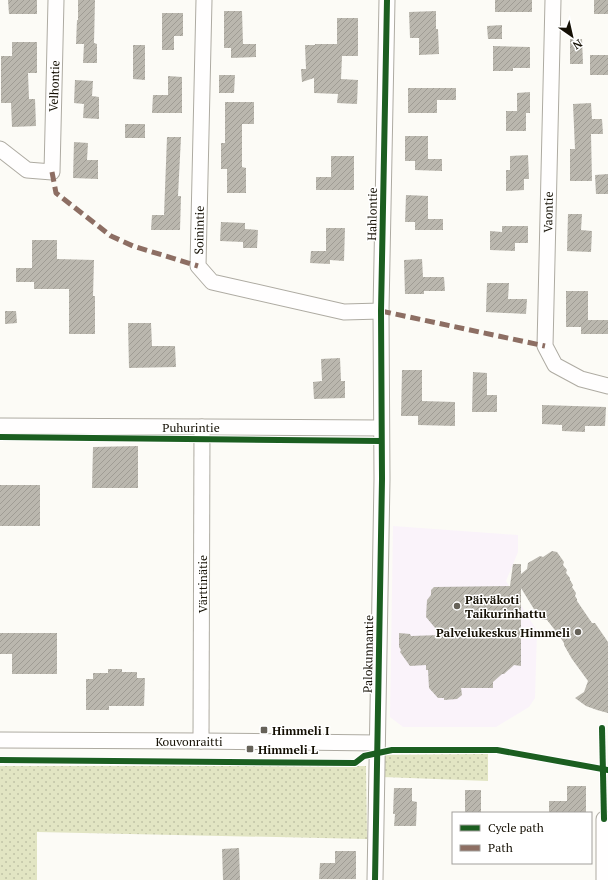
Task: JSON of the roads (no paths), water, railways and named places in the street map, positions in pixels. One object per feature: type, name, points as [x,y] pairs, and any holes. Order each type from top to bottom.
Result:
[{"type":"street","name":"Velhontie","points":[[0,149],[27,170],[52,172],[56,0]]},
{"type":"street","name":"Soinintie","points":[[204,0],[198,266],[212,282],[344,312],[382,311]]},
{"type":"street","name":"Hahlontie","points":[[381,428],[387,0]]},
{"type":"street","name":"Vaontie","points":[[552,0],[545,346],[555,365],[581,379],[608,386]]},
{"type":"street","name":"Puhurintie","points":[[0,426],[381,428]]},
{"type":"street","name":"Värttinätie","points":[[201,741],[202,427]]},
{"type":"street","name":"Palokunnantie","points":[[375,880],[382,479],[381,428]]},
{"type":"street","name":"Kouvonraitti","points":[[0,740],[377,743]]},
{"type":"street","points":[[604,819],[604,880]]},
{"type":"place","name":"Päiväkoti Taikurinhattu","points":[[457,606]]},
{"type":"place","name":"Palvelukeskus Himmeli","points":[[578,632]]},
{"type":"place","name":"Himmeli I","points":[[264,730]]},
{"type":"place","name":"Himmeli L","points":[[250,749]]}]
